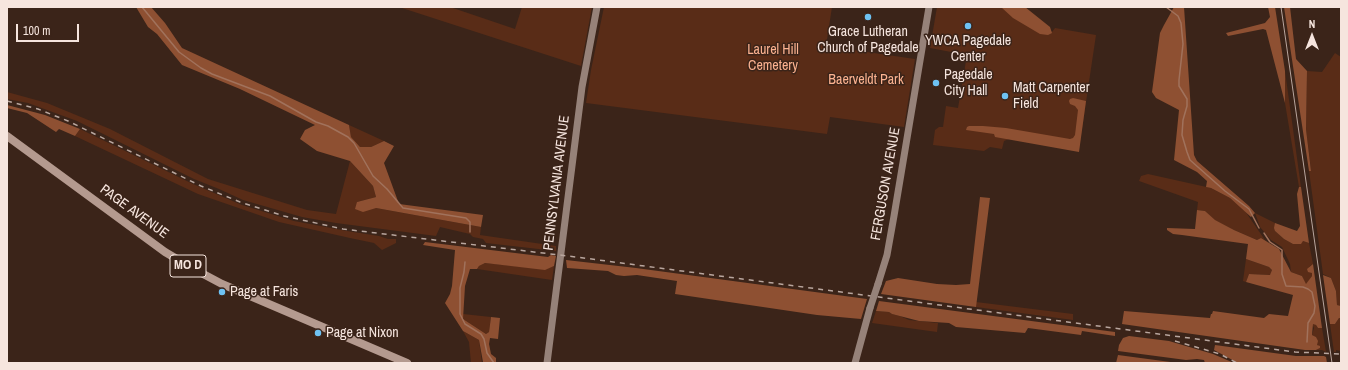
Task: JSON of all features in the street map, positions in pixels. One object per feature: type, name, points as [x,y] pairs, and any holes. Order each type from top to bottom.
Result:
[{"type":"main road","name":"PAGE AVENUE","points":[[7,136],[166,252],[192,268],[222,284],[407,363]]},
{"type":"street","name":"PENNSYLVANIA AVENUE","points":[[547,363],[582,87],[598,7]]},
{"type":"street","name":"FERGUSON AVENUE","points":[[855,363],[870,308],[887,255],[929,7]]},
{"type":"green space","points":[[399,7],[450,7],[515,29],[522,7],[592,7],[581,66]]},
{"type":"green space","name":"Laurel Hill Cemetery","points":[[604,7],[832,7],[826,46],[915,59],[904,127],[830,117],[827,134],[586,103]]},
{"type":"green space","points":[[937,7],[1020,7],[1052,32],[1055,28],[1096,35],[1079,149],[1009,139],[1004,141],[1002,149],[990,147],[984,151],[933,145],[935,130],[939,127],[943,127],[946,106],[958,108],[967,55],[930,48]]},
{"type":"green space","points":[[1335,53],[1341,57],[1341,306],[1337,305],[1336,291],[1331,278],[1323,274],[1309,171],[1311,170],[1306,129],[1307,71],[1322,72]]},
{"type":"green space","points":[[1285,71],[1301,187],[1299,187],[1285,103]]},
{"type":"green space","points":[[7,92],[47,103],[110,129],[208,179],[307,210],[336,214],[350,161],[373,186],[376,197],[357,202],[376,208],[481,227],[480,235],[556,246],[556,251],[486,243],[483,239],[473,237],[470,234],[440,227],[436,236],[336,223],[302,217],[243,200],[194,179],[77,121],[28,103],[7,99]]},
{"type":"green space","points":[[349,125],[384,141],[371,147],[360,147],[351,137]]},
{"type":"green space","points":[[80,129],[193,184],[242,205],[294,221],[379,236],[388,239],[396,239],[396,243],[382,250],[374,243],[279,222],[198,194],[75,136]]},
{"type":"green space","points":[[1148,174],[1211,188],[1230,198],[1245,211],[1265,240],[1261,238],[1257,240],[1214,220],[1205,211],[1197,210],[1198,202],[1139,181],[1141,176]]},
{"type":"green space","points":[[1255,213],[1275,223],[1275,231],[1284,239],[1293,244],[1303,241],[1309,243],[1313,264],[1309,267],[1312,276],[1306,285],[1302,276],[1291,272],[1290,264],[1282,247],[1271,240],[1260,227]]},
{"type":"green space","points":[[1246,259],[1269,267],[1272,270],[1271,275],[1249,274],[1246,282],[1243,281]]},
{"type":"green space","points":[[485,263],[545,269],[554,266],[552,280],[477,269]]},
{"type":"green space","points":[[976,302],[1073,314],[1073,320],[976,307]]},
{"type":"green space","points":[[876,311],[889,312],[909,320],[938,323],[937,332],[872,323]]},
{"type":"green space","points":[[463,314],[491,317],[489,332],[486,334],[463,319]]},
{"type":"green space","points":[[1339,318],[1341,318],[1341,351],[1336,350],[1336,352],[1334,352],[1330,324],[1335,324]]},
{"type":"green space","points":[[1313,323],[1318,328],[1322,328],[1326,352],[1316,350],[1320,348],[1317,345],[1316,337],[1312,335],[1314,328]]},
{"type":"green space","points":[[463,331],[479,340],[482,363],[471,363],[469,342]]},
{"type":"shaded area","points":[[136,7],[151,7],[165,23],[182,48],[349,125],[351,137],[360,147],[371,147],[384,141],[394,146],[384,163],[399,204],[483,215],[481,227],[376,208],[363,212],[355,209],[357,202],[376,197],[373,186],[350,161],[317,151],[300,139],[305,130],[315,125],[240,89],[182,65],[157,34],[148,27]]},
{"type":"shaded area","points":[[1001,7],[1025,7],[1050,27],[1052,33],[1048,35],[1040,34],[1013,18]]},
{"type":"shaded area","points":[[1174,7],[1184,7],[1194,155],[1197,161],[1249,206],[1255,213],[1251,217],[1230,198],[1206,187],[1207,181],[1197,172],[1174,160],[1179,110],[1156,98],[1152,92],[1160,33]]},
{"type":"shaded area","points":[[1268,7],[1275,7],[1285,71],[1285,103],[1266,30],[1263,29],[1228,36],[1226,33],[1265,23],[1270,17]]},
{"type":"shaded area","points":[[1284,7],[1290,7],[1296,59],[1307,71],[1306,129],[1311,171],[1309,171]]},
{"type":"shaded area","points":[[1073,98],[1086,101],[1079,152],[995,137],[994,134],[966,130],[969,126],[983,126],[1006,128],[1070,139],[1075,135],[1078,110],[1075,106],[1070,104],[1070,99]]},
{"type":"shaded area","points":[[7,105],[45,115],[80,129],[75,136],[59,129],[56,132],[27,113],[7,108]]},
{"type":"shaded area","points":[[1299,187],[1301,187],[1309,243],[1303,241],[1301,244],[1293,244],[1284,239],[1275,231],[1274,228],[1275,223],[1297,231],[1300,226],[1297,194]]},
{"type":"shaded area","points":[[980,197],[990,198],[976,307],[881,294],[886,281],[898,278],[937,284],[970,284]]},
{"type":"shaded area","points":[[1197,210],[1205,211],[1215,220],[1234,230],[1257,240],[1261,238],[1279,249],[1291,272],[1302,276],[1306,284],[1312,276],[1312,273],[1308,272],[1307,269],[1313,264],[1322,328],[1318,328],[1313,324],[1312,335],[1316,337],[1318,341],[1317,345],[1320,346],[1320,348],[1316,350],[1305,350],[1122,324],[1124,311],[1210,318],[1213,311],[1264,318],[1269,314],[1288,316],[1293,295],[1246,282],[1249,274],[1270,275],[1272,270],[1269,267],[1246,259],[1248,244],[1173,234],[1167,230],[1167,228],[1195,229]]},
{"type":"shaded area","points":[[425,242],[548,257],[551,255],[556,256],[554,266],[545,270],[485,263],[477,269],[470,269],[465,286],[463,319],[486,334],[489,332],[491,317],[500,318],[498,339],[490,338],[489,344],[491,354],[496,358],[496,363],[483,362],[479,340],[463,331],[445,303],[452,286],[455,250],[423,245]]},
{"type":"shaded area","points":[[566,260],[867,299],[861,319],[817,315],[675,294],[677,281],[637,275],[616,275],[608,271],[567,268]]},
{"type":"shaded area","points":[[1323,275],[1331,278],[1336,291],[1337,305],[1341,306],[1341,318],[1339,318],[1335,324],[1330,324]]},
{"type":"shaded area","points":[[879,301],[1115,332],[1115,336],[1082,331],[1081,335],[1028,328],[1025,333],[956,327],[949,323],[919,321],[889,312],[876,311]]},
{"type":"shaded area","points":[[1129,336],[1169,341],[1213,354],[1234,363],[1205,363],[1204,360],[1197,359],[1186,360],[1118,351],[1119,345],[1123,338]]},
{"type":"shaded area","points":[[1215,345],[1296,356],[1324,356],[1326,357],[1327,363],[1238,363],[1214,350]]},
{"type":"shaded area","points":[[1118,355],[1178,363],[1116,363]]},
{"type":"waterway","points":[[142,7],[179,52],[201,68],[212,74],[270,96],[316,122],[328,126],[348,137],[354,143],[373,176],[387,189],[403,208],[466,218],[470,222],[470,232]]},
{"type":"waterway","points":[[1166,7],[1178,16],[1181,23],[1183,44],[1179,86],[1187,99],[1182,135],[1190,160],[1225,191],[1249,209],[1259,228]]},
{"type":"waterway","points":[[1264,233],[1270,242],[1282,250],[1282,274],[1286,286],[1303,287],[1312,292],[1315,306],[1314,313],[1308,323],[1307,342]]},
{"type":"waterway","points":[[465,262],[460,288],[460,314],[465,324],[481,334],[484,339],[487,353],[494,363]]},
{"type":"tram line","points":[[1281,7],[1332,363]]},
{"type":"railway","points":[[7,101],[38,109],[68,121],[201,186],[240,202],[284,216],[343,229],[576,257],[1295,352],[1341,354]]},
{"type":"railway","points":[[1175,341],[1220,354],[1237,363]]},
{"type":"place","name":"Grace Lutheran Church of Pagedale","points":[[868,17]]},
{"type":"place","name":"YWCA Pagedale Center","points":[[968,26]]},
{"type":"place","name":"Pagedale City Hall","points":[[936,83]]},
{"type":"place","name":"Matt Carpenter Field","points":[[1005,96]]},
{"type":"place","name":"Page at Faris","points":[[222,292]]},
{"type":"place","name":"Page at Nixon","points":[[318,333]]},
{"type":"park label","name":"Baerveldt Park","points":[[866,80]]}]
